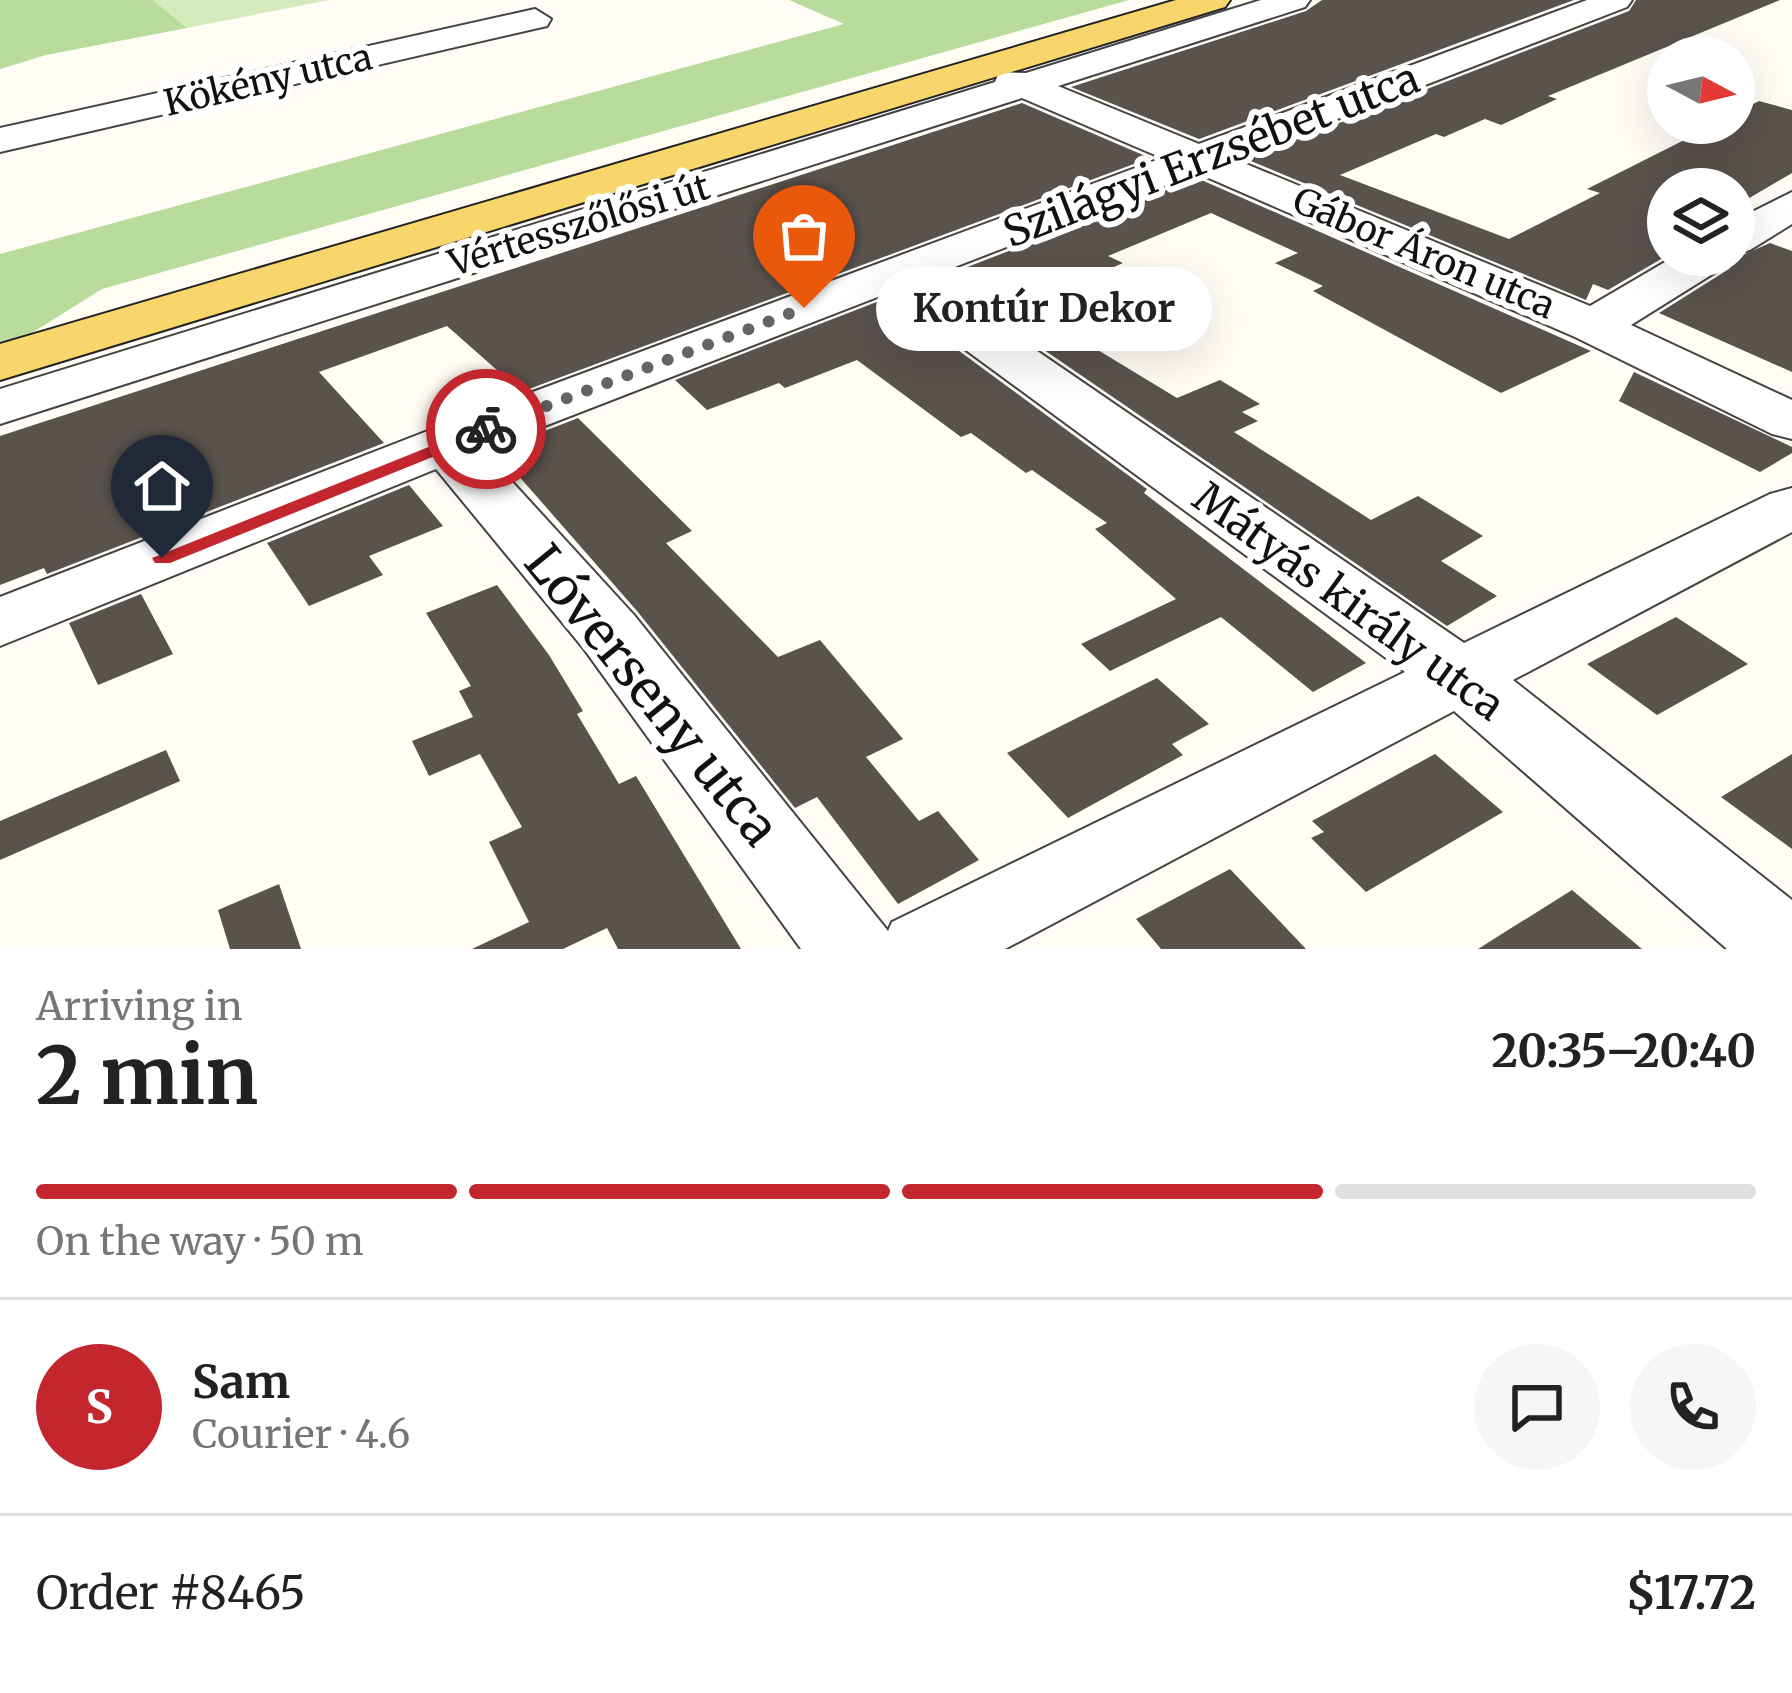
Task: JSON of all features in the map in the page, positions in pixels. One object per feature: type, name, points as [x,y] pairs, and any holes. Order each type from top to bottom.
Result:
[{"type":"main road","name":"Vértesszőlősi út","points":[[0,362],[1004,77],[1213,0]]},
{"type":"street","name":"Vértesszőlősi út","points":[[0,407],[1004,77],[1294,0]]},
{"type":"street","name":"Szilágyi Erzsébet utca","points":[[0,623],[446,444],[1616,0]]},
{"type":"street","name":"Kökény utca","points":[[12,138],[535,19]]},
{"type":"street","name":"Gábor Áron utca","points":[[1004,77],[1594,326],[1792,422]]},
{"type":"street","points":[[0,100],[12,138]]},
{"type":"street","points":[[1755,227],[1792,205]]},
{"type":"street","name":"Mátyás király utca","points":[[893,274],[1458,674],[1789,949]]},
{"type":"street","points":[[1594,326],[1676,276]]},
{"type":"street","name":"Lóverseny utca","points":[[446,444],[608,632],[852,949]]},
{"type":"street","points":[[923,949],[1792,507]]},
{"type":"green space","points":[[0,0],[153,0],[187,28],[46,55],[0,69]]},
{"type":"green space","points":[[153,0],[329,0],[187,28]]},
{"type":"green space","points":[[789,0],[1129,0],[102,289],[27,336],[0,342],[0,254],[844,24]]},
{"type":"building","points":[[1322,0],[1574,0],[1199,139],[1071,87],[1306,11]]},
{"type":"building","points":[[1636,0],[1780,0],[1693,36],[1647,36],[1647,55],[1548,96],[1557,99],[1501,125],[1485,119],[1444,137],[1436,134],[1340,175],[1509,239],[1600,193],[1587,189],[1676,144],[1755,144],[1755,103],[1759,101],[1792,110],[1792,173],[1755,195],[1755,168],[1647,168],[1647,267],[1608,290],[1593,284],[1586,300],[1246,159],[1629,11]]},
{"type":"building","points":[[1022,103],[1150,158],[464,413],[451,398],[506,378],[447,326],[319,372],[384,443],[47,574],[44,568],[0,585],[0,436]]},
{"type":"building","points":[[1197,178],[1591,351],[1501,393],[1313,291],[1323,286],[1275,263],[1298,253],[1211,213],[1108,256],[1123,263],[1056,292],[1117,326],[1083,341],[1177,398],[1220,380],[1260,404],[1242,412],[1258,421],[1234,432],[1371,520],[1418,496],[1483,536],[1441,561],[1497,596],[1447,626],[939,278]]},
{"type":"building","points":[[1770,243],[1792,251],[1792,372],[1659,313],[1718,276],[1755,276],[1755,250]]},
{"type":"building","points":[[887,298],[1147,489],[1144,493],[1366,663],[1313,692],[1221,617],[1110,671],[1081,644],[1176,599],[1095,529],[1107,523],[1032,470],[1026,473],[971,433],[961,437],[857,360],[785,388],[779,383],[707,410],[675,380]]},
{"type":"building","points":[[1634,372],[1792,447],[1792,453],[1760,472],[1619,401]]},
{"type":"building","points":[[578,418],[692,531],[666,543],[778,657],[820,640],[903,739],[866,757],[919,821],[938,811],[979,860],[898,904],[817,797],[795,808],[637,611],[496,450]]},
{"type":"building","points":[[409,485],[443,526],[369,556],[383,575],[309,606],[267,543]]},
{"type":"building","points":[[497,585],[549,655],[619,784],[636,776],[741,949],[618,949],[607,928],[563,949],[472,949],[529,922],[489,842],[522,827],[480,754],[429,776],[412,741],[473,717],[459,691],[471,686],[426,613]]},
{"type":"building","points":[[141,594],[173,654],[98,685],[69,623]]},
{"type":"building","points":[[1676,617],[1748,664],[1657,715],[1587,664]]},
{"type":"building","points":[[1157,678],[1209,724],[1172,744],[1183,755],[1068,818],[1007,753]]},
{"type":"building","points":[[166,750],[180,781],[0,860],[0,821]]},
{"type":"building","points":[[1435,754],[1503,812],[1366,892],[1311,838],[1324,832],[1312,821]]},
{"type":"building","points":[[1792,754],[1792,849],[1721,797]]},
{"type":"building","points":[[1230,869],[1306,949],[1161,949],[1136,919]]},
{"type":"building","points":[[279,884],[301,949],[230,949],[218,910]]},
{"type":"building","points":[[1572,890],[1642,949],[1478,949]]},
{"type":"way so far","points":[[486,429],[804,308]]},
{"type":"place","name":"Kontúr Dekor","points":[[804,308]]},
{"type":"route","points":[[162,558],[486,429]]}]
